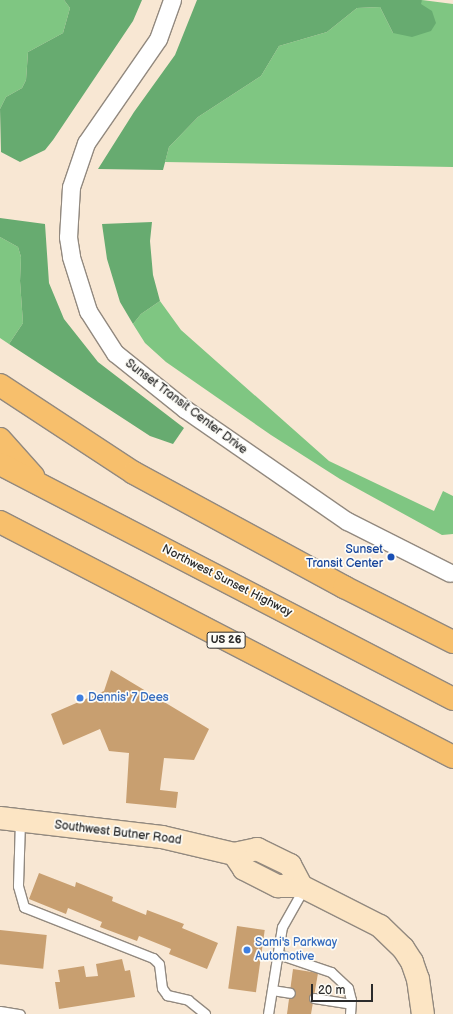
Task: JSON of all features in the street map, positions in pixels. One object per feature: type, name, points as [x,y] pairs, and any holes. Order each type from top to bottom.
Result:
[{"type":"highway","points":[[0,385],[134,473],[344,587],[453,642]]},
{"type":"highway","points":[[0,439],[42,486]]},
{"type":"highway","name":"Northwest Sunset Highway","points":[[0,464],[453,699]]},
{"type":"highway","name":"US 26","points":[[0,522],[453,757]]},
{"type":"street","name":"Sunset Transit Center Drive","points":[[172,0],[158,39],[86,143],[71,187],[68,237],[71,257],[88,311],[115,353],[185,409],[347,521],[452,573]]},
{"type":"street","name":"Southwest Butner Road","points":[[10,820],[175,840],[234,854],[257,849],[290,865],[303,887]]},
{"type":"street","points":[[303,887],[380,926],[403,948],[418,979],[423,1014]]},
{"type":"lane","points":[[10,820],[18,886],[24,907],[153,958],[159,964],[162,988],[167,994],[188,1000],[205,1014]]},
{"type":"lane","points":[[268,1014],[285,919],[303,887]]},
{"type":"lane","points":[[278,954],[331,972],[348,988],[350,1014]]},
{"type":"lane","points":[[272,990],[290,994]]},
{"type":"lane","points":[[314,998],[350,1004]]},
{"type":"lane","points":[[0,1011],[20,1014]]},
{"type":"green space","points":[[0,0],[64,0],[70,8],[63,33],[28,52],[26,80],[22,88],[6,97],[0,109]]},
{"type":"green space","points":[[64,0],[142,0],[133,21],[53,140],[45,150],[20,162],[1,152],[0,109],[6,97],[22,88],[26,80],[28,52],[63,33],[70,8]]},
{"type":"green space","points":[[197,0],[422,0],[421,4],[432,11],[436,23],[431,31],[412,37],[393,33],[380,7],[357,8],[327,32],[279,46],[261,76],[198,117],[169,147],[163,170],[98,169],[134,112],[175,55]]},
{"type":"green space","points":[[422,0],[453,4],[453,167],[165,162],[169,147],[198,117],[261,76],[279,46],[327,32],[357,8],[380,7],[393,33]]},
{"type":"green space","points":[[0,218],[45,224],[49,283],[64,319],[98,362],[184,428],[173,444],[150,436],[9,344],[23,323],[20,281],[21,257],[18,247],[0,237]]},
{"type":"green space","points":[[152,222],[150,241],[153,275],[160,301],[141,314],[133,324],[120,302],[107,259],[102,224]]},
{"type":"green space","points":[[0,237],[18,247],[21,257],[20,281],[23,323],[9,344],[0,338]]},
{"type":"green space","points":[[160,301],[181,330],[329,461],[434,511],[443,491],[453,496],[453,534],[442,535],[340,479],[271,435],[166,362],[145,343],[133,324],[141,314]]},
{"type":"building","points":[[111,670],[209,729],[194,760],[164,758],[160,790],[178,792],[176,808],[126,803],[129,753],[109,751],[100,729],[63,745],[51,714],[104,691]]},
{"type":"building","points":[[39,873],[75,887],[76,882],[113,897],[112,901],[146,915],[147,910],[184,924],[182,928],[218,943],[207,969],[169,954],[171,949],[139,936],[137,941],[100,927],[102,922],[68,908],[66,914],[29,899]]},
{"type":"building","name":"Sami's Parkway Automotive","points":[[237,926],[265,930],[256,992],[228,988]]},
{"type":"building","points":[[0,930],[47,935],[43,969],[0,964]]},
{"type":"building","points":[[122,959],[125,971],[130,970],[135,997],[59,1009],[55,982],[60,982],[58,970],[84,966],[86,977],[98,976],[96,964]]},
{"type":"building","points":[[293,969],[318,973],[311,1014],[287,1014]]},
{"type":"place","name":"Sunset Transit Center","points":[[391,557]]},
{"type":"place","name":"Dennis' 7 Dees","points":[[80,698]]},
{"type":"place","name":"Sami's Parkway Automotive","points":[[247,950]]}]
